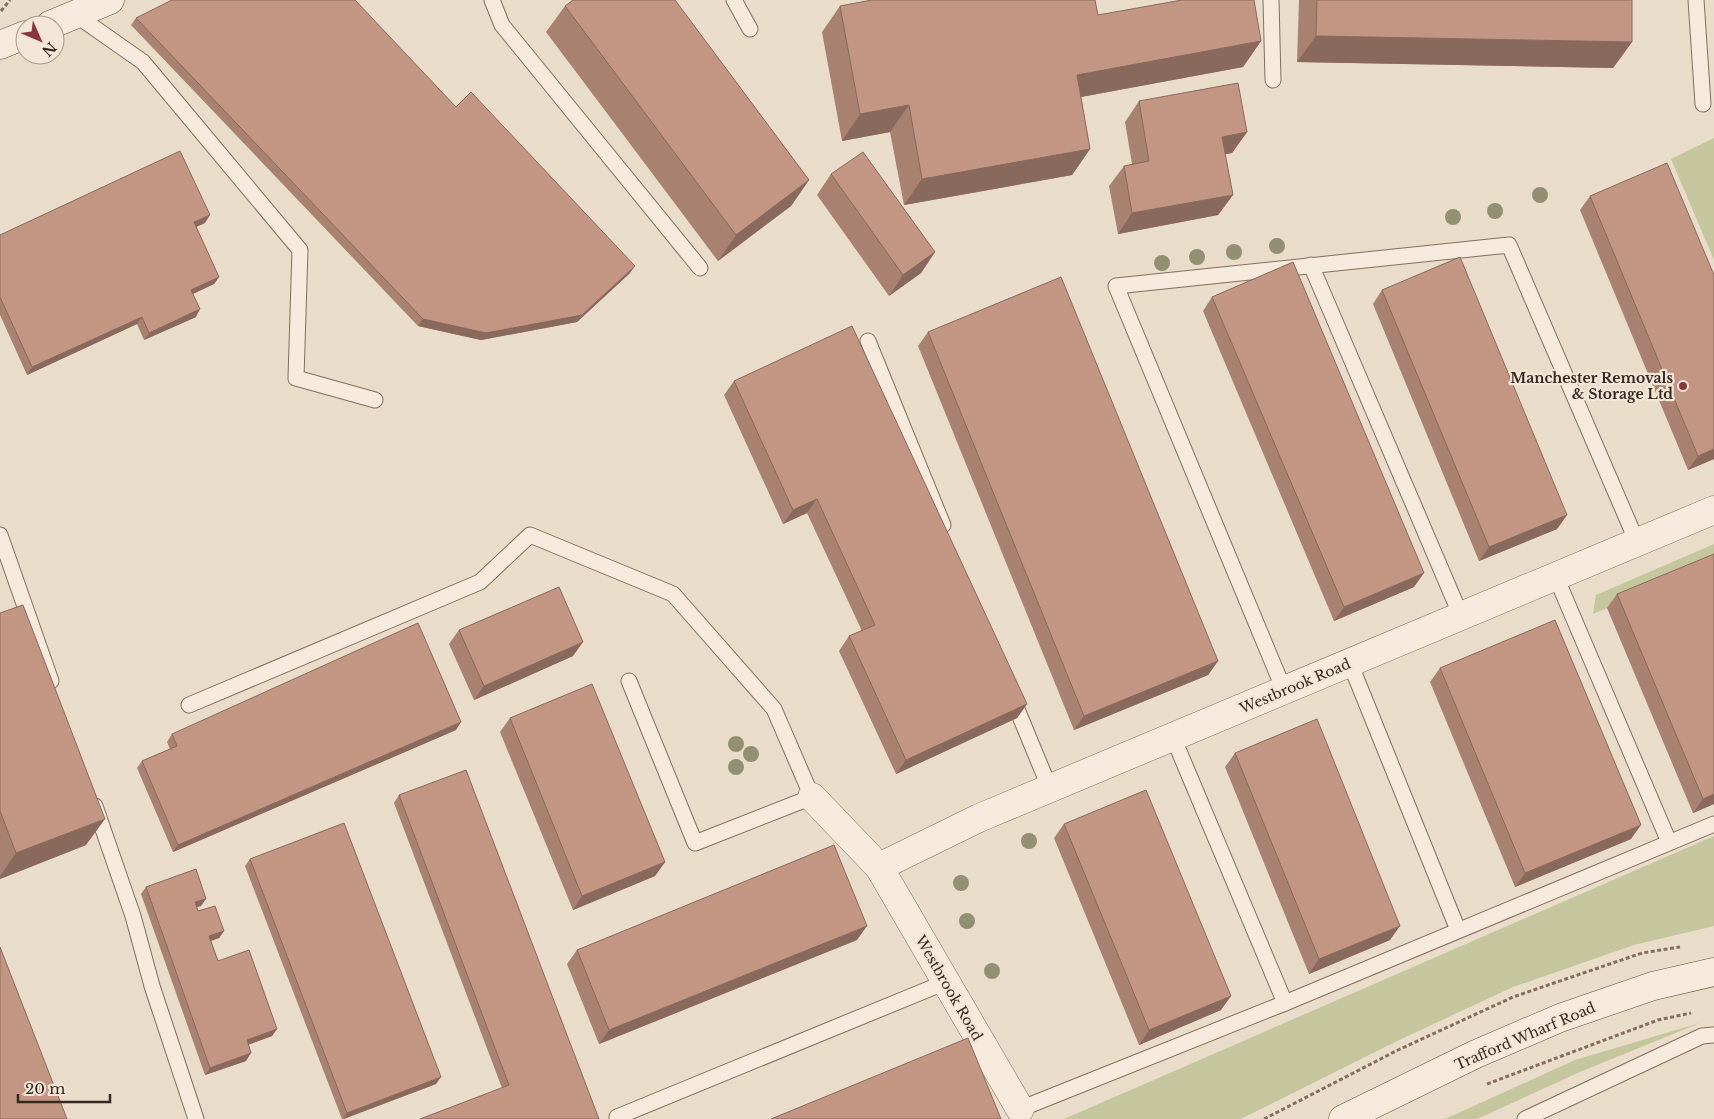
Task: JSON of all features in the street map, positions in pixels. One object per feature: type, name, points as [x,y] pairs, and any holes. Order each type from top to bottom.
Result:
[{"type":"street","points":[[65,19],[110,0]]},
{"type":"street","points":[[0,45],[15,39]]},
{"type":"street","name":"Westbrook Road","points":[[879,867],[979,818],[1714,510]]},
{"type":"street","name":"Westbrook Road","points":[[812,797],[879,867],[1020,1109]]},
{"type":"street","name":"Trafford Wharf Road","points":[[1343,1119],[1476,1054],[1560,1018],[1653,986],[1714,972]]},
{"type":"lane","points":[[492,0],[502,25],[700,268]]},
{"type":"lane","points":[[734,0],[750,29]]},
{"type":"lane","points":[[1272,0],[1273,80]]},
{"type":"lane","points":[[1696,0],[1703,104]]},
{"type":"lane","points":[[76,15],[143,62],[300,250],[296,378],[375,400]]},
{"type":"lane","points":[[1284,690],[1116,286],[1509,245],[1637,542]]},
{"type":"lane","points":[[1311,265],[1461,616]]},
{"type":"lane","points":[[868,341],[950,542]]},
{"type":"lane","points":[[0,535],[57,697]]},
{"type":"lane","points":[[189,705],[480,582],[530,535],[673,594],[774,710],[812,797],[695,843],[629,681]]},
{"type":"lane","points":[[1556,577],[1670,842]]},
{"type":"lane","points":[[1350,663],[1458,930]]},
{"type":"lane","points":[[1005,679],[1050,789]]},
{"type":"lane","points":[[1173,737],[1285,1003]]},
{"type":"lane","points":[[89,789],[133,916],[152,986],[196,1119]]},
{"type":"lane","points":[[1020,1109],[1285,1003],[1714,824]]},
{"type":"lane","points":[[616,1117],[946,982]]},
{"type":"lane","points":[[1525,1119],[1702,1036],[1714,1035]]},
{"type":"path","points":[[0,12],[10,0]]},
{"type":"path","points":[[1479,1087],[1658,1020],[1697,1012]]},
{"type":"green space","points":[[1714,138],[1714,260],[1671,159]]},
{"type":"green space","points":[[1714,544],[1714,564],[1593,614],[1596,595]]},
{"type":"green space","points":[[1714,836],[1714,926],[1634,945],[1513,987],[1395,1042],[1241,1119],[1064,1119]]},
{"type":"green space","points":[[1700,1023],[1580,1072],[1477,1119],[1445,1119],[1575,1060]]},
{"type":"building","points":[[172,0],[355,0],[456,107],[471,92],[635,266],[582,315],[486,333],[423,319],[136,18]]},
{"type":"building","points":[[573,0],[675,0],[809,180],[736,235],[565,6]]},
{"type":"building","points":[[872,0],[1095,0],[1098,15],[1182,0],[1254,0],[1261,41],[1077,75],[1090,149],[922,179],[909,105],[860,114],[840,6]]},
{"type":"building","points":[[1317,0],[1632,0],[1632,42],[1316,36]]},
{"type":"building","points":[[1238,83],[1247,132],[1222,137],[1233,195],[1132,213],[1124,166],[1149,161],[1139,101]]},
{"type":"building","points":[[180,151],[210,215],[194,222],[219,277],[191,290],[200,309],[149,333],[142,317],[32,367],[0,297],[0,235]]},
{"type":"building","points":[[863,152],[935,252],[903,275],[831,174]]},
{"type":"building","name":"Manchester Removals & Storage Ltd","points":[[1667,163],[1714,275],[1714,449],[1698,456],[1590,196]]},
{"type":"building","points":[[1460,257],[1567,515],[1489,547],[1382,290]]},
{"type":"building","points":[[1293,262],[1424,573],[1344,607],[1212,297]]},
{"type":"building","points":[[1061,277],[1218,661],[1084,716],[928,332]]},
{"type":"building","points":[[852,326],[1027,704],[906,760],[849,636],[875,625],[817,499],[793,510],[734,381]]},
{"type":"building","points":[[1714,554],[1714,794],[1703,799],[1617,594]]},
{"type":"building","points":[[559,587],[583,642],[484,686],[459,630]]},
{"type":"building","points":[[23,605],[105,819],[16,853],[0,811],[0,613]]},
{"type":"building","points":[[1555,620],[1641,825],[1525,873],[1440,668]]},
{"type":"building","points":[[418,623],[461,722],[178,845],[142,761],[177,746],[172,734]]},
{"type":"building","points":[[592,684],[665,862],[582,896],[510,718]]},
{"type":"building","points":[[1317,719],[1400,926],[1319,959],[1235,753]]},
{"type":"building","points":[[466,770],[599,1119],[420,1119],[509,1085],[399,795]]},
{"type":"building","points":[[1146,790],[1231,996],[1149,1030],[1064,824]]},
{"type":"building","points":[[344,823],[441,1077],[347,1113],[250,859]]},
{"type":"building","points":[[834,845],[867,926],[609,1030],[577,950]]},
{"type":"building","points":[[196,869],[206,899],[195,902],[198,911],[215,906],[224,931],[209,936],[218,961],[249,950],[277,1029],[247,1040],[251,1053],[210,1068],[146,887]]},
{"type":"building","points":[[0,947],[67,1119],[0,1119]]},
{"type":"building","points":[[968,1038],[1001,1119],[771,1119]]},
{"type":"place","name":"Manchester Removals & Storage Ltd","points":[[1683,386]]}]
